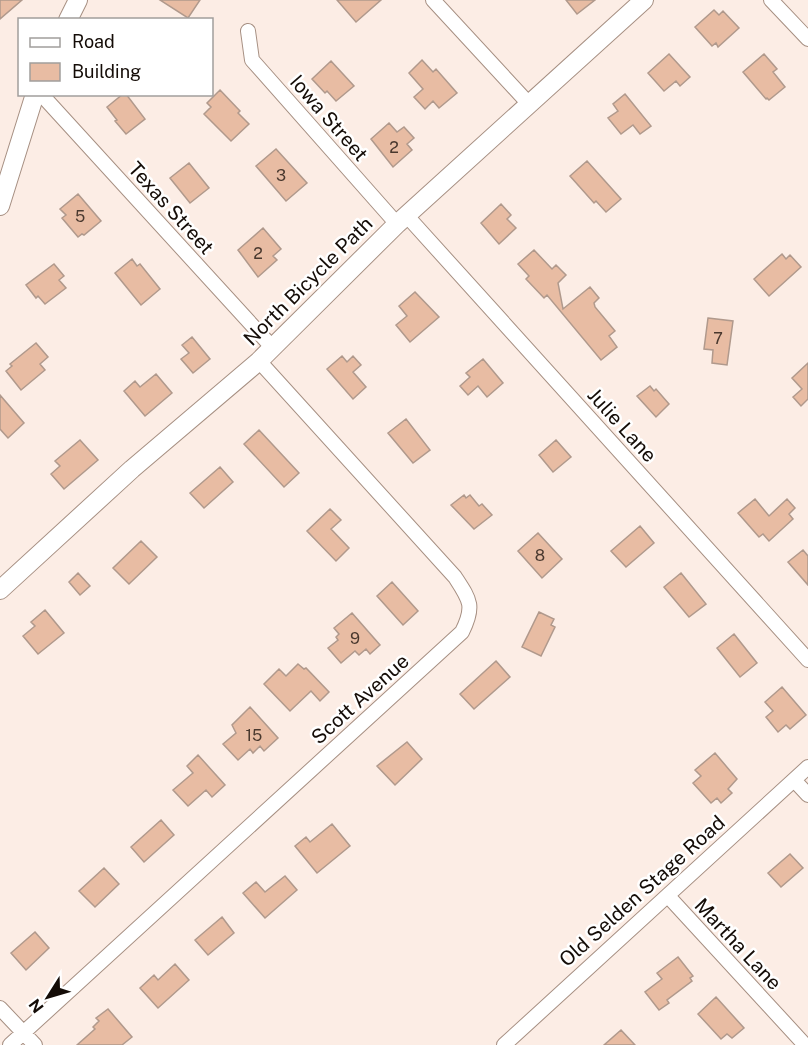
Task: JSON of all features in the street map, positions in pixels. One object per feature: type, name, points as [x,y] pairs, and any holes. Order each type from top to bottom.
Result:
[{"type":"street","points":[[69,18],[78,0]]},
{"type":"street","points":[[433,0],[529,104]]},
{"type":"street","name":"North Bicycle Path","points":[[0,590],[132,470],[259,361],[402,220],[644,0]]},
{"type":"street","points":[[771,0],[808,39]]},
{"type":"street","name":"Iowa Street","points":[[248,31],[252,60],[402,220]]},
{"type":"street","points":[[0,206],[34,96]]},
{"type":"street","name":"Texas Street","points":[[43,96],[272,347]]},
{"type":"street","name":"Julie Lane","points":[[402,220],[808,660]]},
{"type":"street","name":"Scott Avenue","points":[[10,1045],[462,632],[470,615],[468,596],[455,577],[259,361]]},
{"type":"street","name":"Old Selden Stage Road","points":[[504,1045],[808,767]]},
{"type":"street","points":[[794,780],[808,795]]},
{"type":"street","name":"Martha Lane","points":[[668,896],[805,1045]]},
{"type":"street","points":[[0,1008],[35,1045]]},
{"type":"building","points":[[0,0],[22,0],[0,19]]},
{"type":"building","points":[[160,0],[200,0],[188,18]]},
{"type":"building","points":[[337,0],[381,0],[356,22]]},
{"type":"building","points":[[566,0],[595,0],[577,14]]},
{"type":"building","points":[[714,10],[719,15],[723,11],[739,28],[718,47],[716,43],[712,46],[695,27]]},
{"type":"building","points":[[669,54],[690,77],[680,86],[676,81],[664,91],[648,73]]},
{"type":"building","points":[[764,54],[777,69],[773,72],[785,87],[769,100],[743,72]]},
{"type":"building","points":[[422,60],[433,72],[436,69],[457,93],[439,108],[433,101],[425,109],[414,97],[423,89],[409,73]]},
{"type":"building","points":[[331,61],[354,86],[336,101],[312,79]]},
{"type":"building","points":[[220,90],[249,124],[231,141],[204,114],[211,107],[207,103]]},
{"type":"building","points":[[625,94],[651,126],[640,134],[633,125],[621,134],[608,118],[618,111],[613,104]]},
{"type":"building","points":[[121,96],[128,96],[145,119],[126,134],[107,107]]},
{"type":"building","points":[[389,123],[397,132],[404,127],[414,138],[407,144],[412,150],[393,167],[371,139]]},
{"type":"building","points":[[276,149],[307,183],[286,201],[256,166]]},
{"type":"building","points":[[587,161],[621,199],[606,212],[596,201],[594,203],[570,176]]},
{"type":"building","points":[[189,163],[209,188],[190,203],[170,178]]},
{"type":"building","points":[[78,194],[101,221],[78,237],[62,218],[66,215],[60,209]]},
{"type":"building","points":[[501,204],[511,215],[507,219],[516,228],[499,244],[481,223]]},
{"type":"building","points":[[263,228],[281,249],[273,256],[277,260],[258,277],[238,250]]},
{"type":"building","points":[[534,250],[552,269],[556,265],[566,275],[558,283],[563,309],[590,287],[599,298],[594,303],[595,307],[615,331],[609,336],[617,347],[601,360],[547,295],[544,298],[526,279],[529,276],[518,264]]},
{"type":"building","points":[[782,254],[786,259],[790,255],[801,267],[769,296],[754,279]]},
{"type":"building","points":[[132,259],[137,266],[140,264],[160,289],[141,305],[115,273]]},
{"type":"building","points":[[54,264],[64,276],[59,280],[66,288],[45,304],[38,296],[36,298],[26,285]]},
{"type":"building","points":[[415,292],[439,317],[410,342],[396,325],[407,316],[399,306]]},
{"type":"building","points":[[708,318],[733,321],[727,365],[712,363],[713,350],[704,349]]},
{"type":"building","points":[[192,337],[210,359],[193,373],[181,359],[189,353],[182,345]]},
{"type":"building","points":[[36,343],[48,357],[40,364],[45,370],[21,390],[6,371],[12,366],[10,364]]},
{"type":"building","points":[[342,356],[347,362],[353,356],[361,365],[353,372],[366,387],[353,399],[327,369]]},
{"type":"building","points":[[483,359],[503,383],[487,397],[478,386],[468,395],[460,386],[470,377],[466,373]]},
{"type":"building","points":[[808,363],[808,399],[801,406],[793,397],[802,389],[792,378]]},
{"type":"building","points":[[156,374],[172,393],[145,416],[124,391],[135,381],[140,387]]},
{"type":"building","points":[[650,386],[654,391],[656,389],[669,404],[656,417],[637,396]]},
{"type":"building","points":[[0,395],[24,423],[8,438],[0,429]]},
{"type":"building","points":[[406,419],[430,450],[413,463],[388,433]]},
{"type":"building","points":[[259,430],[299,473],[284,487],[244,444]]},
{"type":"building","points":[[80,440],[98,460],[64,489],[51,474],[60,466],[55,461]]},
{"type":"building","points":[[556,440],[571,457],[553,472],[539,455]]},
{"type":"building","points":[[220,467],[233,482],[204,508],[190,493]]},
{"type":"building","points":[[464,495],[466,498],[470,495],[479,506],[482,504],[492,515],[474,529],[451,505]]},
{"type":"building","points":[[755,499],[769,516],[787,499],[795,508],[789,514],[793,519],[769,541],[763,534],[759,537],[738,513]]},
{"type":"building","points":[[330,509],[341,520],[331,529],[349,548],[336,561],[307,531]]},
{"type":"building","points":[[640,526],[654,543],[626,567],[611,551]]},
{"type":"building","points":[[538,533],[562,559],[542,578],[518,551]]},
{"type":"building","points":[[141,541],[157,557],[129,584],[113,568]]},
{"type":"building","points":[[803,550],[808,556],[808,585],[788,562]]},
{"type":"building","points":[[78,573],[90,586],[80,595],[69,582]]},
{"type":"building","points":[[681,573],[706,604],[689,617],[664,587]]},
{"type":"building","points":[[392,582],[418,611],[403,625],[377,596]]},
{"type":"building","points":[[45,610],[64,633],[38,654],[23,636],[35,626],[31,622]]},
{"type":"building","points":[[539,612],[554,619],[551,625],[555,627],[541,656],[522,647]]},
{"type":"building","points":[[352,613],[380,645],[370,654],[366,649],[359,655],[355,651],[341,663],[328,648],[338,640],[336,637],[339,634],[334,628]]},
{"type":"building","points":[[734,634],[757,663],[740,677],[717,648]]},
{"type":"building","points":[[496,661],[510,677],[474,709],[460,694]]},
{"type":"building","points":[[298,664],[306,668],[329,692],[320,701],[311,691],[290,711],[264,684],[279,669],[286,676]]},
{"type":"building","points":[[782,687],[806,715],[790,729],[786,725],[778,732],[766,717],[773,711],[765,702]]},
{"type":"building","points":[[250,707],[278,738],[264,751],[260,746],[253,753],[250,749],[238,760],[223,744],[236,733],[232,725]]},
{"type":"building","points":[[407,742],[422,759],[395,785],[377,766]]},
{"type":"building","points":[[715,753],[737,779],[728,789],[732,793],[721,803],[717,798],[711,803],[693,783],[701,776],[695,770]]},
{"type":"building","points":[[198,755],[225,785],[212,797],[206,790],[188,806],[173,790],[193,773],[187,766]]},
{"type":"building","points":[[161,820],[174,835],[144,862],[131,847]]},
{"type":"building","points":[[332,824],[350,846],[317,873],[295,846],[306,837],[310,842]]},
{"type":"building","points":[[790,854],[803,868],[781,887],[768,873]]},
{"type":"building","points":[[104,868],[119,884],[95,907],[79,891]]},
{"type":"building","points":[[285,876],[297,890],[265,918],[243,893],[256,882],[265,892]]},
{"type":"building","points":[[222,917],[234,933],[208,955],[195,940]]},
{"type":"building","points":[[35,932],[49,948],[26,970],[11,953]]},
{"type":"building","points":[[678,957],[693,976],[690,978],[692,981],[667,1000],[669,1003],[659,1010],[645,992],[662,979],[657,973]]},
{"type":"building","points":[[175,964],[189,980],[158,1008],[140,988],[154,975],[158,980]]},
{"type":"building","points":[[716,997],[744,1028],[732,1038],[727,1034],[721,1039],[698,1014]]},
{"type":"building","points":[[108,1009],[132,1037],[122,1045],[77,1045],[95,1029],[93,1027],[99,1021],[96,1018]]},
{"type":"building","points":[[621,1030],[635,1045],[604,1045]]}]
